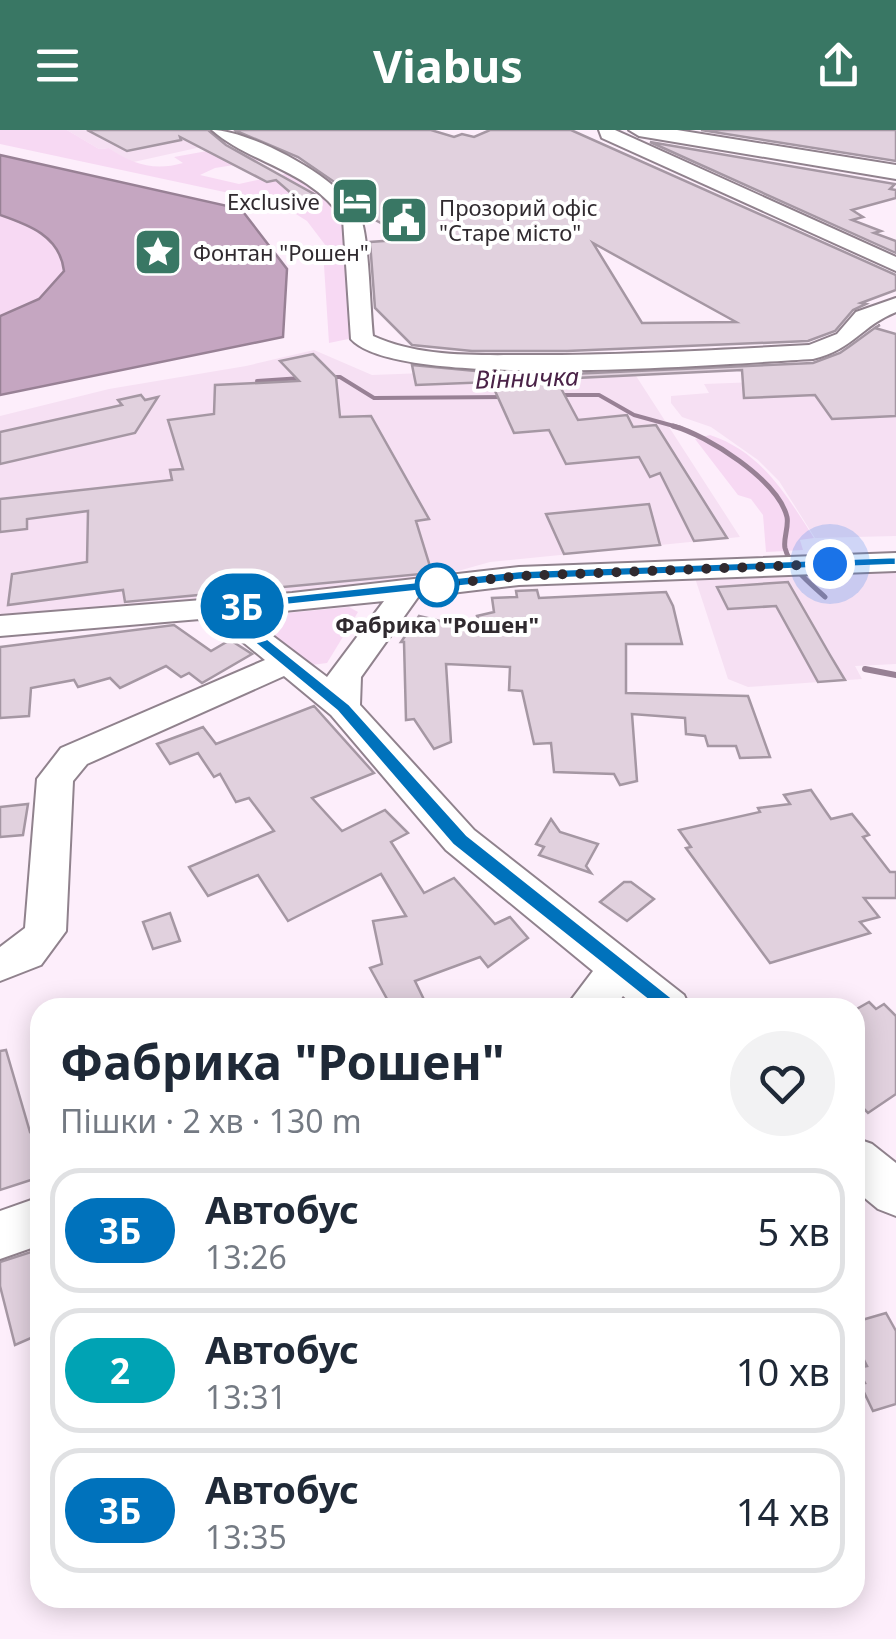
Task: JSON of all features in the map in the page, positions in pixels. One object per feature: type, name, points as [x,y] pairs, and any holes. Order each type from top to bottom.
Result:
[{"type":"main road","points":[[619,133],[896,172]]},
{"type":"street","points":[[220,130],[290,166],[346,208],[352,219],[362,339],[373,348],[444,357],[562,362],[813,352],[845,339],[864,317],[896,304]]},
{"type":"street","points":[[619,133],[896,265]]},
{"type":"street","points":[[0,626],[519,576],[896,562]]},
{"type":"street","points":[[343,708],[344,676],[409,588]]},
{"type":"street","points":[[203,609],[243,626],[343,708],[460,840],[656,998]]},
{"type":"street","points":[[0,964],[18,960],[45,931],[55,779],[74,756],[288,662]]},
{"type":"street","points":[[596,998],[621,969]]},
{"type":"street","points":[[865,1168],[896,1193]]},
{"type":"street","points":[[0,1235],[30,1225]]},
{"type":"shaded area","points":[[0,130],[67,130],[99,149],[109,148],[127,159],[154,166],[183,163],[174,157],[207,151],[239,157],[258,153],[271,159],[215,168],[200,175],[239,184],[294,172],[346,218],[353,338],[329,343],[323,250],[326,246],[307,221],[280,204],[0,144]]},
{"type":"shaded area","points":[[67,130],[220,130],[237,139],[129,163],[109,148],[99,149]]},
{"type":"shaded area","points":[[0,155],[241,209],[287,269],[283,337],[0,395],[0,316],[39,299],[64,271],[50,241],[32,228],[0,215]]},
{"type":"shaded area","points":[[0,215],[32,228],[50,241],[64,271],[39,299],[0,316]]},
{"type":"shaded area","points":[[314,350],[372,375],[629,365],[740,537],[490,562],[433,578],[0,619],[0,416],[109,389],[246,366]]},
{"type":"shaded area","points":[[807,380],[896,406],[896,536],[815,538],[779,481],[758,460],[711,427],[682,417],[671,403],[671,396],[709,393],[704,384]]},
{"type":"shaded area","points":[[710,435],[744,452],[771,476],[814,538],[800,540],[803,550],[766,552],[763,515],[751,499],[738,495],[695,439]]},
{"type":"shaded area","points":[[896,570],[896,664],[855,666],[862,679],[748,687],[728,679],[695,578]]},
{"type":"shaded area","points":[[349,607],[358,612],[327,663],[304,666],[256,623],[266,615]]},
{"type":"building","points":[[87,130],[208,130],[226,145],[314,194],[300,201],[276,180],[267,182],[180,137],[181,140],[127,151]]},
{"type":"building","points":[[234,130],[431,130],[454,137],[474,137],[490,130],[571,130],[896,275],[896,290],[861,303],[866,304],[853,310],[835,331],[808,341],[567,351],[472,351],[412,345],[375,308],[370,242],[411,239],[362,213],[340,186],[298,157]],"holes":[[[593,243],[736,322],[642,323]]]},
{"type":"building","points":[[701,130],[896,130],[896,161]]},
{"type":"building","points":[[650,142],[895,184],[890,189],[896,190],[896,198],[852,210],[863,217],[852,220],[896,241],[896,253]]},
{"type":"building","points":[[880,325],[875,328],[896,334],[896,416],[832,419],[815,395],[744,398],[742,370],[556,379],[578,420],[627,415],[633,427],[656,425],[727,538],[694,541],[660,473],[650,477],[639,457],[566,464],[549,430],[514,433],[491,382],[416,385],[412,365],[497,373],[570,374],[813,363],[840,353],[876,327]]},
{"type":"building","points":[[313,354],[336,377],[340,417],[371,416],[429,519],[416,521],[432,573],[125,602],[123,590],[8,605],[12,574],[87,562],[88,511],[27,519],[27,529],[0,532],[0,499],[172,480],[170,470],[183,469],[168,420],[214,414],[215,385],[299,381],[280,361]]},
{"type":"building","points":[[141,395],[145,400],[158,397],[135,433],[0,464],[0,432],[122,405],[118,400]]},
{"type":"building","points":[[649,504],[660,545],[564,554],[546,514]]},
{"type":"building","points":[[788,582],[845,680],[818,682],[776,606],[728,609],[717,587]]},
{"type":"building","points":[[537,590],[539,598],[666,592],[682,644],[626,644],[626,693],[748,696],[770,757],[740,758],[736,746],[708,746],[705,736],[686,734],[685,718],[632,714],[637,781],[620,785],[614,774],[554,772],[551,743],[534,744],[522,691],[509,690],[510,667],[446,664],[451,742],[434,749],[414,719],[406,720],[401,642],[419,616],[482,631],[477,616],[494,612],[492,598],[517,597],[516,591]]},
{"type":"building","points":[[174,625],[211,651],[230,640],[252,654],[202,683],[189,673],[181,677],[166,666],[120,688],[110,678],[78,687],[74,680],[31,688],[29,716],[0,718],[0,647]]},
{"type":"building","points":[[314,706],[374,773],[312,798],[342,831],[385,810],[408,833],[391,842],[424,893],[454,878],[495,924],[510,917],[528,938],[488,967],[480,957],[415,981],[423,998],[386,998],[370,968],[382,964],[373,921],[406,916],[381,874],[288,921],[258,875],[208,896],[189,867],[274,831],[249,798],[236,802],[220,774],[214,777],[198,753],[170,764],[157,744],[203,727],[216,744]]},
{"type":"building","points":[[811,790],[831,819],[852,814],[869,835],[863,837],[890,872],[896,872],[896,898],[864,898],[879,917],[860,922],[870,933],[770,963],[686,848],[691,847],[679,830],[760,812],[758,808],[790,804],[784,795]]},
{"type":"building","points":[[28,804],[23,835],[0,837],[0,807]]},
{"type":"building","points":[[551,819],[560,832],[598,844],[586,866],[591,873],[539,855],[544,847],[536,844]]},
{"type":"building","points":[[624,882],[631,882],[654,899],[627,921],[600,902]]},
{"type":"building","points":[[170,913],[180,941],[153,949],[143,922]]},
{"type":"building","points":[[869,1002],[876,1009],[884,1004],[896,1016],[896,1094],[868,1113],[865,1110],[865,1004]]},
{"type":"building","points":[[6,1050],[30,1132],[30,1180],[0,1190],[0,1051]]},
{"type":"building","points":[[30,1252],[30,1338],[15,1345],[0,1286],[0,1262]]},
{"type":"building","points":[[886,1313],[896,1331],[896,1404],[873,1411],[865,1394],[865,1319]]},
{"type":"waterway","name":"Вінничка","points":[[326,377],[340,377],[374,398],[506,397]]},
{"type":"waterway","name":"Вінничка","points":[[257,381],[302,378]]},
{"type":"waterway","name":"Вінничка","points":[[555,395],[599,395],[634,415],[681,428]]},
{"type":"waterway","name":"Вінничка","points":[[673,426],[722,449],[770,488],[787,517],[785,544],[791,562],[825,597]]},
{"type":"waterway","name":"Вінничка","points":[[865,669],[896,675]]},
{"type":"bus line","name":"3Б","points":[[656,998],[460,840],[343,708],[243,626],[203,609],[519,576],[896,562]]},
{"type":"place","name":"Exclusive","points":[[355,201]]},
{"type":"place","name":"Прозорий офіс \"Старе місто\"","points":[[404,220]]},
{"type":"place","name":"Фонтан \"Рошен\"","points":[[158,252]]},
{"type":"place","name":"Фабрика \"Рошен\"","points":[[437,585]]},
{"type":"route","points":[[437,585],[519,576],[830,564]]}]
